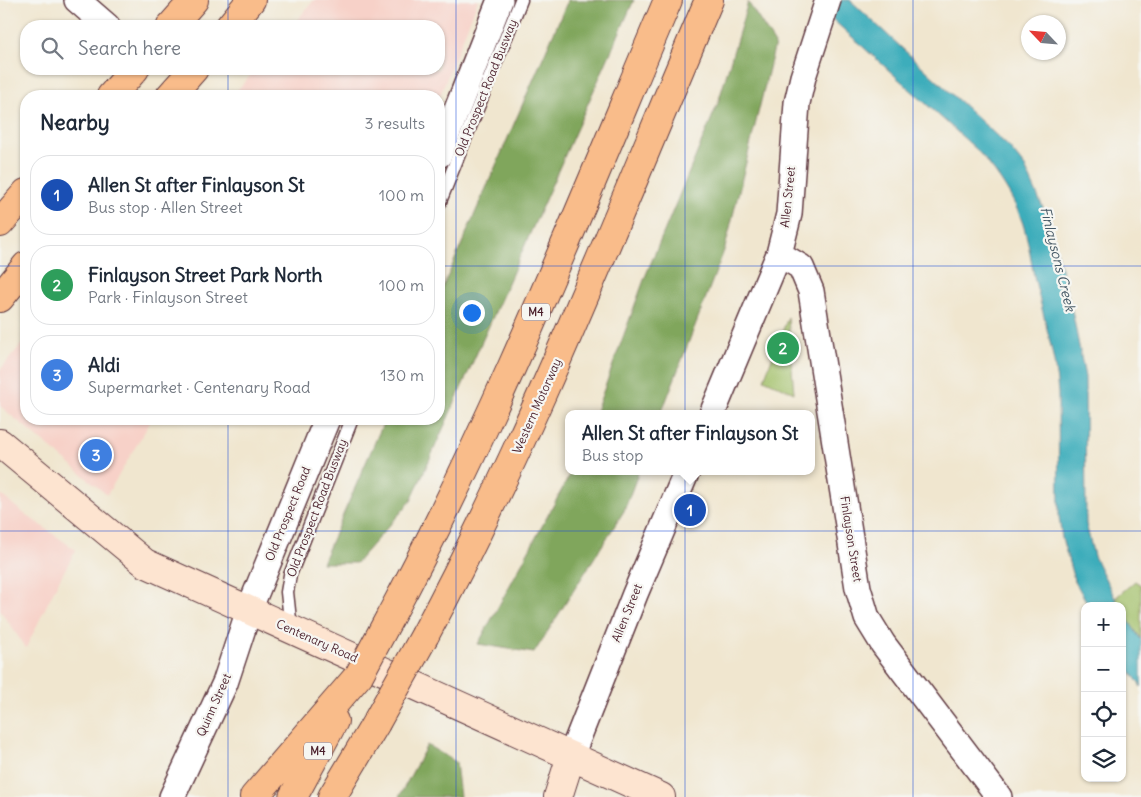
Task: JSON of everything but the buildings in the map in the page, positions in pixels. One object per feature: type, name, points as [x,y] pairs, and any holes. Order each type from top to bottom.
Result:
[{"type":"highway","points":[[176,20],[194,0]]},
{"type":"highway","points":[[235,20],[251,0]]},
{"type":"highway","name":"M4","points":[[293,797],[339,703],[359,675],[461,478],[507,378],[668,0]]},
{"type":"highway","name":"Western Motorway","points":[[332,797],[425,635],[486,516],[551,375],[709,0]]},
{"type":"highway","points":[[116,90],[130,75]]},
{"type":"highway","points":[[175,90],[189,75]]},
{"type":"highway","points":[[0,223],[20,200]]},
{"type":"highway","points":[[0,298],[20,273]]},
{"type":"highway","points":[[254,797],[339,703]]},
{"type":"main road","name":"Centenary Road","points":[[0,443],[145,563],[661,797]]},
{"type":"main road","points":[[558,797],[571,756]]},
{"type":"street","points":[[77,0],[99,20]]},
{"type":"street","points":[[445,140],[500,0]]},
{"type":"street","name":"Allen Street","points":[[714,410],[779,254],[789,214],[798,104],[803,77],[828,0]]},
{"type":"street","name":"Finlayson Street","points":[[779,254],[801,267],[812,291],[858,588],[867,618],[883,644],[999,797]]},
{"type":"street","name":"Old Prospect Road","points":[[249,610],[326,425]]},
{"type":"street","name":"Allen Street","points":[[571,756],[635,594],[685,475]]},
{"type":"street","name":"Quinn Street","points":[[172,797],[225,683],[249,610]]},
{"type":"lane","name":"Old Prospect Road Busway","points":[[445,189],[521,0]]},
{"type":"lane","name":"Old Prospect Road Busway","points":[[291,629],[288,592],[290,575],[350,425]]},
{"type":"shaded area","points":[[314,0],[478,0],[442,90],[237,90],[251,75],[445,75],[445,20],[297,20]]},
{"type":"shaded area","points":[[20,346],[20,423],[0,406],[0,370]]},
{"type":"shaded area","points":[[23,425],[148,425],[107,495]]},
{"type":"shaded area","points":[[0,494],[76,550],[26,648],[0,610]]},
{"type":"green space","points":[[568,0],[634,0],[445,425],[445,282]]},
{"type":"green space","points":[[748,2],[775,44],[725,248],[663,410],[596,410],[645,277],[718,103]]},
{"type":"green space","points":[[788,317],[794,393],[764,379]]},
{"type":"green space","points":[[382,425],[445,425],[411,501],[356,563],[322,563]]},
{"type":"green space","points":[[570,475],[638,475],[624,511],[534,653],[478,644]]},
{"type":"green space","points":[[1135,581],[1141,585],[1141,639],[1126,617],[1126,602],[1116,602],[1114,599]]},
{"type":"green space","points":[[427,745],[456,762],[460,797],[399,797]]},
{"type":"water","name":"Finlaysons Creek","points":[[811,0],[850,0],[1009,147],[1025,167],[1048,219],[1073,315],[1085,377],[1086,524],[1094,556],[1117,602],[1087,602],[1074,580],[1062,538],[1059,517],[1058,393],[1056,378],[1025,231],[1020,216],[1006,189],[976,149]]},
{"type":"water","points":[[1126,616],[1141,640],[1141,687],[1126,663]]},
{"type":"place","name":"Finlayson Street Park North","points":[[783,348]]},
{"type":"place","name":"Aldi","points":[[96,455]]},
{"type":"place","name":"Allen St after Finlayson St","points":[[690,510]]}]
